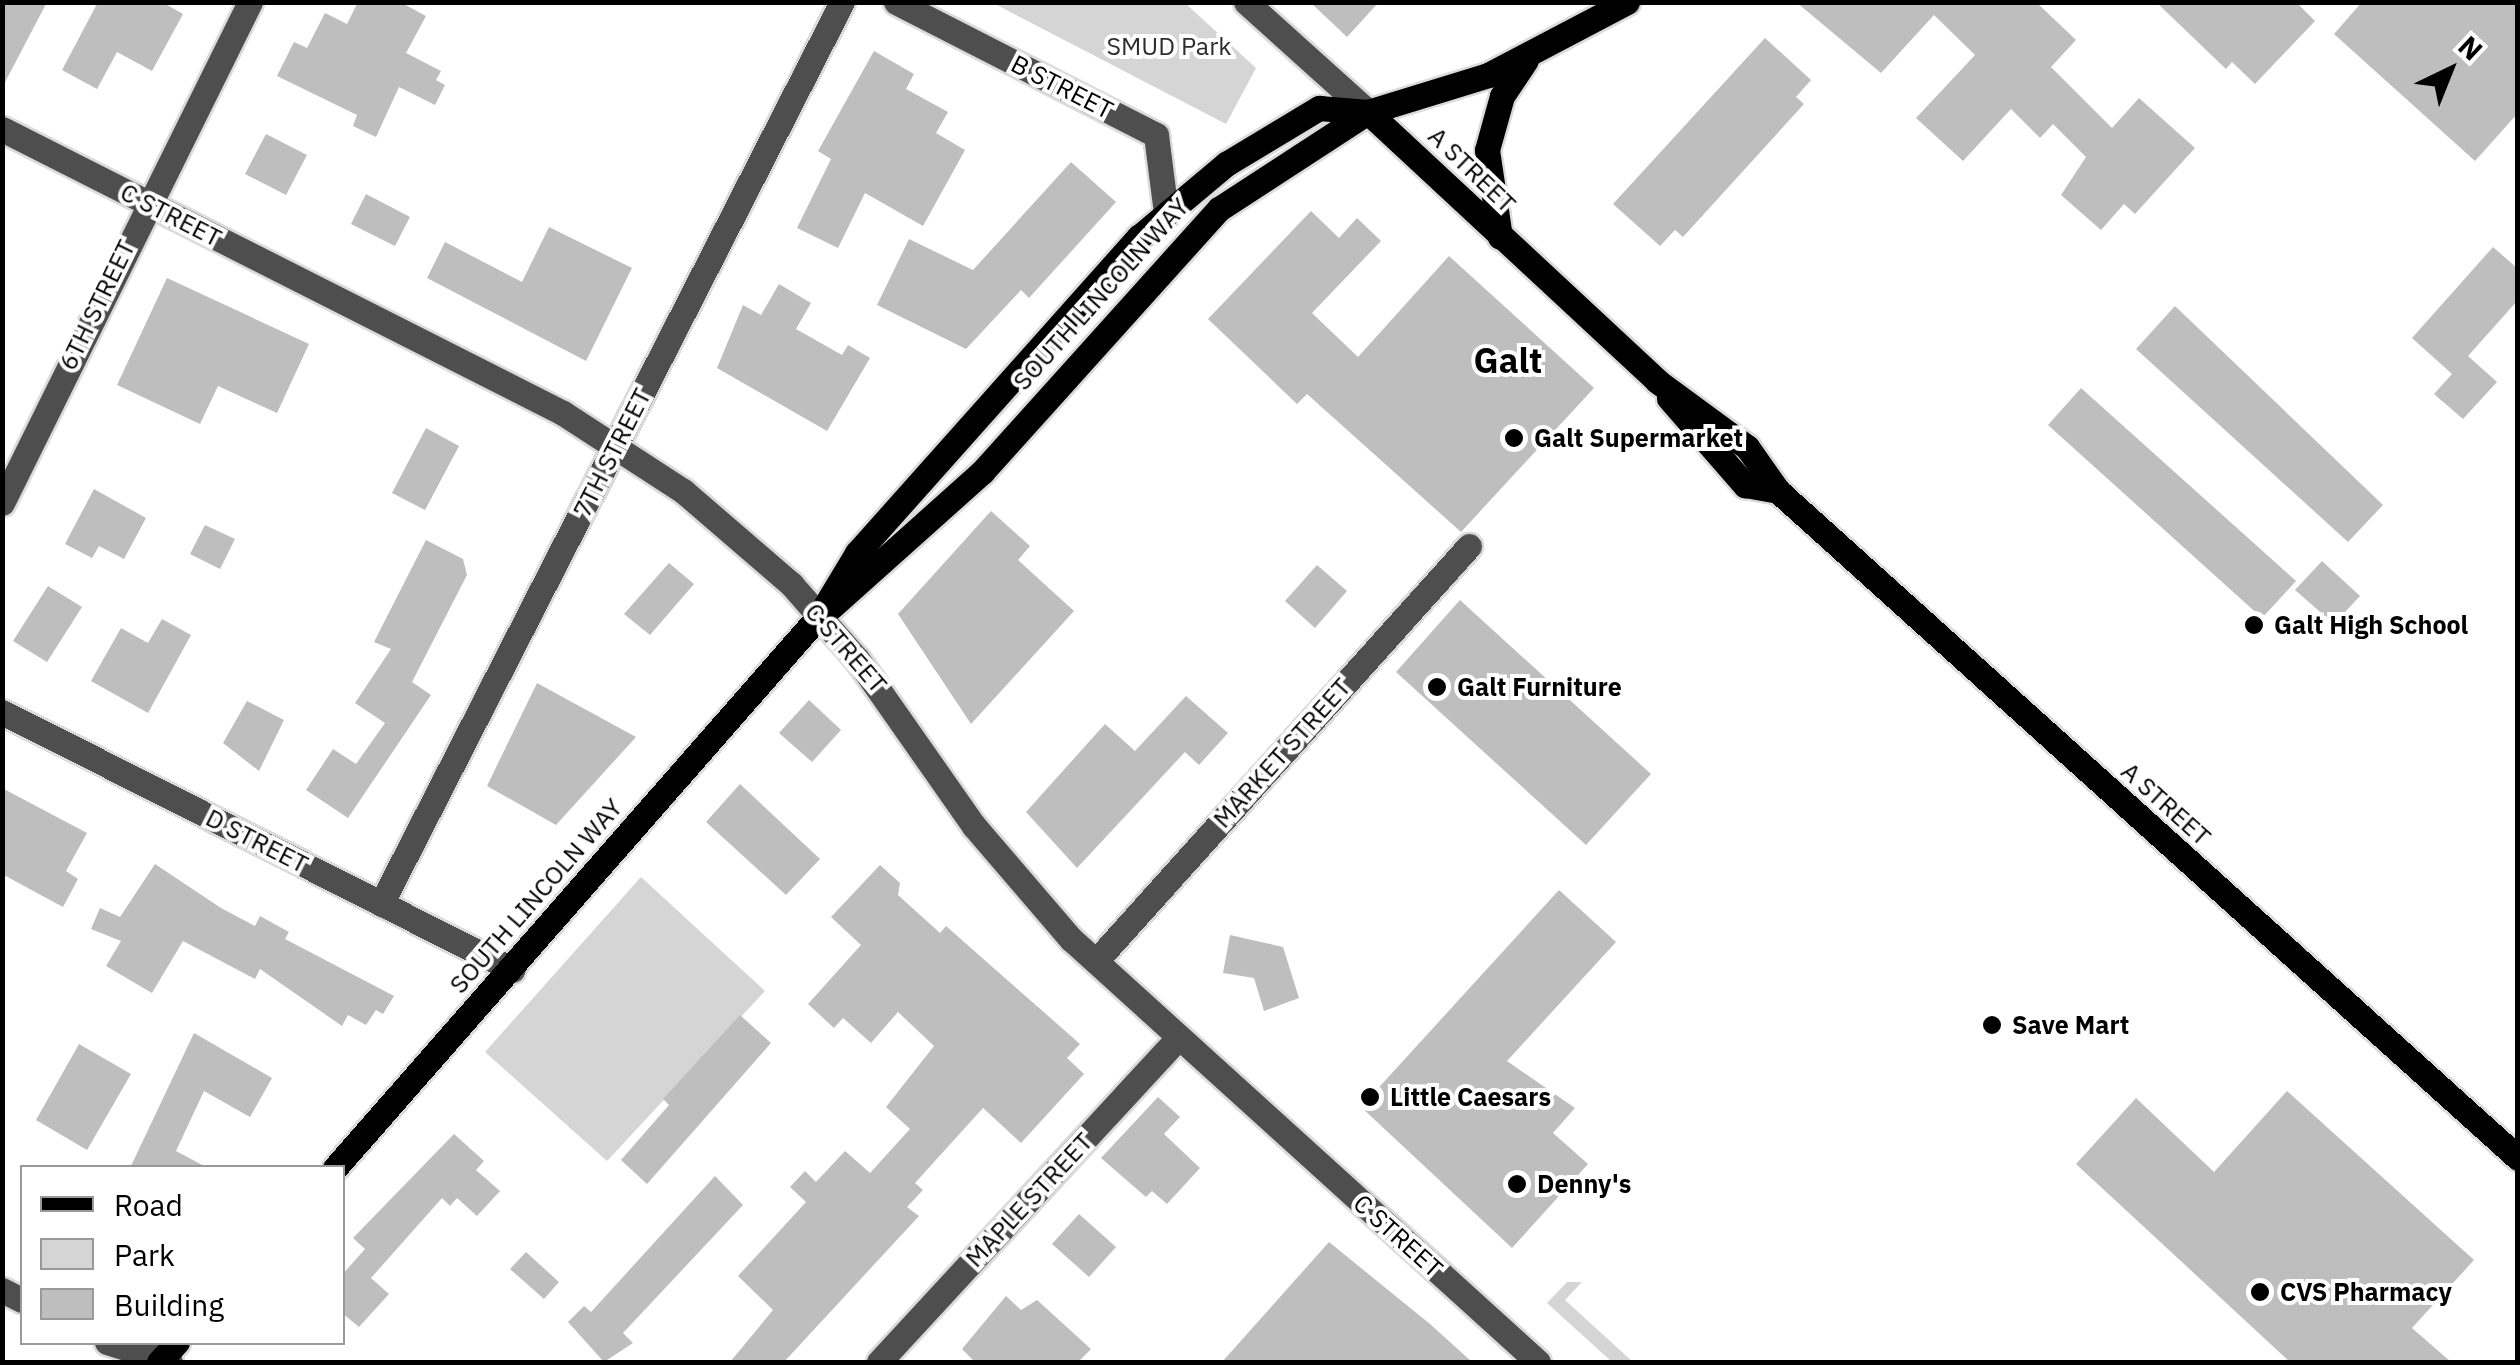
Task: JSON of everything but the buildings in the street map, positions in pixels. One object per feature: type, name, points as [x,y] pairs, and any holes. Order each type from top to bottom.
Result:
[{"type":"main road","points":[[1368,112],[1526,60],[1626,2]]},
{"type":"main road","points":[[1500,238],[1487,150],[1502,96],[1526,60]]},
{"type":"main road","name":"SOUTH LINCOLN WAY","points":[[820,616],[857,552],[1085,293],[1166,214],[1226,164],[1319,108],[1368,112]]},
{"type":"main road","name":"SOUTH LINCOLN WAY","points":[[337,1165],[820,616],[982,472],[1219,209],[1368,112]]},
{"type":"main road","name":"A STREET","points":[[1368,112],[1656,381],[1747,448],[1778,492],[2518,1158]]},
{"type":"street","name":"6TH STREET","points":[[2,503],[147,203],[250,2]]},
{"type":"street","name":"7TH STREET","points":[[382,904],[842,2]]},
{"type":"street","name":"B STREET","points":[[896,2],[1156,135],[1166,214]]},
{"type":"street","name":"A STREET","points":[[1246,2],[1368,112]]},
{"type":"street","name":"C STREET","points":[[2,130],[616,445],[738,536],[820,616],[885,692],[1025,890],[1096,961],[1538,1362]]},
{"type":"street","name":"MARKET STREET","points":[[1096,961],[1469,546]]},
{"type":"street","name":"D STREET","points":[[2,712],[512,970]]},
{"type":"street","name":"MAPLE STREET","points":[[879,1362],[1179,1037]]},
{"type":"street","points":[[119,1345],[167,1357]]},
{"type":"green space","name":"SMUD Park","points":[[993,3],[1185,3],[1256,68],[1226,124]]},
{"type":"green space","points":[[641,877],[765,991],[607,1161],[485,1052]]},
{"type":"green space","points":[[1567,1282],[1582,1282],[1565,1300],[1633,1362],[1612,1362],[1547,1303]]},
{"type":"place","name":"Galt Supermarket","points":[[1514,438]]},
{"type":"place","name":"Galt High School","points":[[2254,625]]},
{"type":"place","name":"Galt Furniture","points":[[1437,687]]},
{"type":"place","name":"Save Mart","points":[[1992,1025]]},
{"type":"place","name":"Little Caesars","points":[[1370,1097]]},
{"type":"place","name":"Denny's","points":[[1517,1184]]},
{"type":"place","name":"CVS Pharmacy","points":[[2260,1292]]},
{"type":"district","name":"Galt","points":[[1508,360]]}]
